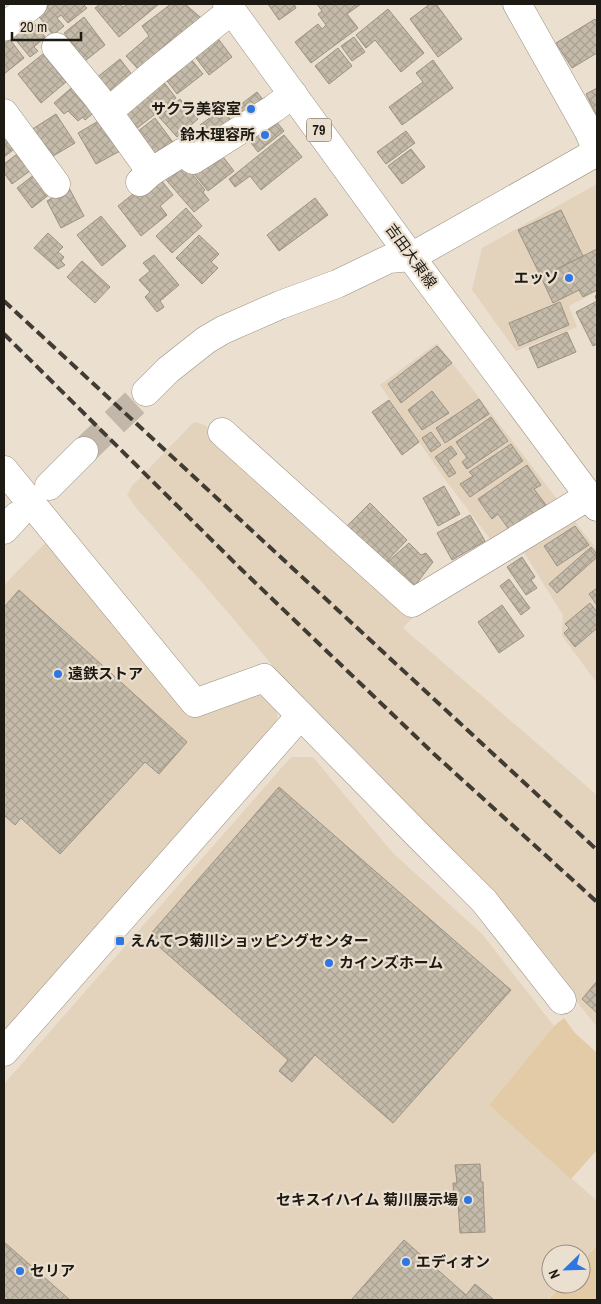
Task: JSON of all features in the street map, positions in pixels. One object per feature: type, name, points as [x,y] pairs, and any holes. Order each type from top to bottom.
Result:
[{"type":"street","points":[[4,27],[33,4]]},
{"type":"street","points":[[146,392],[168,370],[206,340],[223,330],[280,305],[337,284],[389,259],[411,256],[597,152],[589,132],[517,4]]},
{"type":"street","points":[[108,112],[229,7]]},
{"type":"street","name":"吉田大東線","points":[[229,7],[593,501]]},
{"type":"street","points":[[56,48],[108,112],[146,177],[183,152],[193,160],[273,109],[293,94]]},
{"type":"street","points":[[4,113],[56,184]]},
{"type":"street","points":[[222,432],[412,603],[593,501]]},
{"type":"street","points":[[49,486],[84,451]]},
{"type":"street","points":[[5,475],[195,702],[264,678],[484,901],[562,1000]]},
{"type":"street","points":[[4,1052],[300,716]]},
{"type":"shaded area","points":[[597,184],[597,291],[569,306],[577,327],[516,351],[472,290],[482,248]]},
{"type":"shaded area","points":[[437,343],[560,503],[494,544],[446,481],[380,385]]},
{"type":"shaded area","points":[[194,422],[205,425],[414,616],[403,628],[597,795],[597,1027],[505,912],[292,688],[127,495],[132,486]]},
{"type":"shaded area","points":[[574,520],[597,550],[597,683],[562,636],[563,615],[523,551]]},
{"type":"shaded area","name":"えんてつ菊川ショッピングセンター","points":[[51,537],[194,715],[252,693],[270,698],[277,705],[277,724],[4,1035],[4,585]]},
{"type":"shaded area","name":"えんてつ菊川ショッピングセンター","points":[[291,757],[313,757],[393,853],[482,934],[554,1026],[489,1105],[597,1201],[597,1244],[591,1251],[591,1244],[541,1244],[541,1294],[553,1294],[547,1300],[4,1300],[4,1084]]},
{"type":"shaded area","points":[[564,1018],[575,1033],[597,1053],[597,1150],[571,1179],[489,1105],[554,1026]]},
{"type":"shaded area","points":[[597,1245],[597,1300],[548,1300],[554,1294],[591,1294],[591,1252]]},
{"type":"building","points":[[50,4],[83,4],[87,8],[68,23],[61,15],[57,18],[64,26],[53,35],[37,14]]},
{"type":"building","points":[[100,4],[120,4],[123,7],[127,4],[159,4],[119,37],[95,8]]},
{"type":"building","points":[[171,4],[185,4],[207,23],[140,71],[126,56],[149,36],[142,26]]},
{"type":"building","points":[[268,4],[294,4],[296,8],[279,20]]},
{"type":"building","points":[[317,4],[361,4],[347,14],[358,28],[311,63],[295,42],[318,24],[322,29],[326,25],[318,14],[322,11]]},
{"type":"building","points":[[430,4],[436,4],[462,39],[438,57],[410,19]]},
{"type":"building","points":[[388,9],[424,53],[401,72],[375,40],[366,48],[356,35]]},
{"type":"building","points":[[84,17],[105,45],[85,61],[64,33]]},
{"type":"building","points":[[30,18],[45,37],[34,47],[38,51],[30,57],[10,33]]},
{"type":"building","points":[[595,19],[597,23],[597,53],[572,68],[556,43]]},
{"type":"building","points":[[213,32],[232,57],[209,75],[190,50]]},
{"type":"building","points":[[8,37],[24,58],[4,74],[4,40]]},
{"type":"building","points":[[354,37],[365,52],[352,61],[341,46]]},
{"type":"building","points":[[338,48],[352,66],[329,84],[315,66]]},
{"type":"building","points":[[186,53],[203,74],[177,94],[161,73]]},
{"type":"building","points":[[43,54],[66,82],[41,103],[18,74]]},
{"type":"building","points":[[120,59],[137,81],[111,101],[95,79]]},
{"type":"building","points":[[433,60],[453,88],[402,125],[389,107],[423,82],[416,73]]},
{"type":"building","points":[[159,76],[176,98],[132,132],[114,111]]},
{"type":"building","points":[[77,83],[99,108],[85,120],[83,117],[78,121],[68,111],[64,114],[54,103]]},
{"type":"building","points":[[597,88],[597,116],[586,94]]},
{"type":"building","points":[[257,92],[268,106],[242,127],[231,112]]},
{"type":"building","points":[[180,99],[198,119],[177,137],[159,117]]},
{"type":"building","points":[[226,113],[236,127],[214,143],[200,125],[215,114],[219,119]]},
{"type":"building","points":[[56,114],[75,143],[43,162],[31,130]]},
{"type":"building","points":[[271,115],[284,131],[258,152],[245,135]]},
{"type":"building","points":[[155,118],[178,149],[156,165],[133,135]]},
{"type":"building","points":[[102,119],[120,151],[96,164],[78,133]]},
{"type":"building","points":[[4,130],[17,147],[4,157]]},
{"type":"building","points":[[406,131],[415,143],[386,164],[377,152]]},
{"type":"building","points":[[284,135],[302,157],[261,190],[250,176],[235,187],[229,179]]},
{"type":"building","points":[[217,149],[234,171],[208,191],[191,170]]},
{"type":"building","points":[[411,149],[425,167],[402,184],[388,166]]},
{"type":"building","points":[[21,151],[34,168],[12,184],[4,173],[4,164]]},
{"type":"building","points":[[180,159],[205,190],[203,192],[209,200],[194,212],[161,174]]},
{"type":"building","points":[[39,171],[55,190],[32,208],[17,188]]},
{"type":"building","points":[[161,180],[173,195],[160,206],[167,215],[141,236],[118,206],[143,186]]},
{"type":"building","points":[[69,188],[84,216],[61,228],[47,201]]},
{"type":"building","points":[[315,198],[328,215],[279,251],[267,235]]},
{"type":"building","points":[[186,208],[202,226],[172,253],[156,236]]},
{"type":"building","points":[[561,210],[583,256],[541,277],[518,230]]},
{"type":"building","points":[[101,216],[126,246],[102,266],[77,235]]},
{"type":"building","points":[[48,233],[63,247],[58,252],[64,257],[61,261],[65,265],[58,269],[34,248]]},
{"type":"building","points":[[199,235],[219,254],[211,262],[218,268],[202,284],[176,258]]},
{"type":"building","points":[[597,249],[597,290],[583,297],[579,290],[553,303],[541,277]]},
{"type":"building","points":[[154,255],[179,285],[160,301],[164,307],[157,312],[145,297],[150,292],[139,280],[150,271],[143,263]]},
{"type":"building","points":[[82,261],[110,287],[95,303],[67,277]]},
{"type":"building","points":[[597,301],[597,344],[593,346],[576,312]]},
{"type":"building","points":[[560,302],[569,325],[519,346],[509,323]]},
{"type":"building","points":[[567,332],[576,352],[538,368],[529,348]]},
{"type":"building","points":[[437,346],[452,363],[401,403],[388,384]]},
{"type":"building","points":[[432,391],[449,413],[422,430],[408,410]]},
{"type":"building","points":[[479,399],[489,414],[445,443],[436,428]]},
{"type":"building","points":[[389,400],[419,442],[402,455],[372,412]]},
{"type":"building","points":[[491,417],[508,441],[467,469],[462,462],[467,458],[456,442]]},
{"type":"building","points":[[431,432],[441,445],[431,452],[422,438]]},
{"type":"building","points":[[511,444],[523,461],[470,497],[460,484],[473,476],[469,472]]},
{"type":"building","points":[[451,446],[457,454],[448,461],[456,473],[449,477],[435,457]]},
{"type":"building","points":[[527,465],[541,485],[534,489],[546,505],[510,531],[498,514],[492,519],[478,499]]},
{"type":"building","points":[[444,486],[460,514],[438,526],[423,498]]},
{"type":"building","points":[[370,503],[407,540],[384,564],[346,527]]},
{"type":"building","points":[[470,515],[485,541],[452,560],[437,533]]},
{"type":"building","points":[[575,526],[589,545],[557,566],[544,546]]},
{"type":"building","points":[[409,543],[421,555],[426,553],[433,562],[413,588],[385,564]]},
{"type":"building","points":[[591,547],[597,554],[597,557],[557,593],[549,584]]},
{"type":"building","points":[[522,557],[535,577],[531,580],[537,588],[526,595],[507,567]]},
{"type":"building","points":[[509,579],[530,608],[521,615],[500,586]]},
{"type":"building","points":[[597,588],[597,605],[589,594]]},
{"type":"building","name":"遠鉄ストア","points":[[19,590],[187,742],[159,774],[145,762],[60,854],[21,818],[15,825],[4,815],[4,607]]},
{"type":"building","points":[[590,603],[597,612],[597,628],[575,647],[564,633],[569,628],[565,624]]},
{"type":"building","points":[[502,605],[524,636],[499,653],[478,622]]},
{"type":"building","name":"カインズホーム","points":[[279,787],[511,990],[393,1123],[315,1055],[292,1082],[279,1071],[288,1060],[148,937]]},
{"type":"building","points":[[597,981],[597,1013],[582,999]]},
{"type":"building","name":"セキスイハイム 菊川展示場","points":[[480,1164],[481,1182],[483,1182],[485,1232],[460,1233],[458,1201],[454,1201],[453,1183],[457,1183],[455,1165]]},
{"type":"building","name":"エディオン","points":[[404,1240],[466,1295],[475,1284],[493,1299],[351,1300]]},
{"type":"building","name":"セリア","points":[[4,1242],[70,1300],[4,1300]]},
{"type":"tunnel","points":[[84,451],[146,392]]},
{"type":"railway","points":[[4,301],[597,850]]},
{"type":"railway","points":[[4,334],[241,569],[434,754],[597,902]]},
{"type":"place","name":"サクラ美容室","points":[[251,109]]},
{"type":"place","name":"鈴木理容所","points":[[265,135]]},
{"type":"place","name":"エッソ","points":[[569,278]]},
{"type":"place","name":"遠鉄ストア","points":[[58,674]]},
{"type":"place","name":"えんてつ菊川ショッピングセンター","points":[[120,941]]},
{"type":"place","name":"カインズホーム","points":[[329,963]]},
{"type":"place","name":"セキスイハイム 菊川展示場","points":[[468,1200]]},
{"type":"place","name":"エディオン","points":[[406,1262]]},
{"type":"place","name":"セリア","points":[[20,1271]]}]
